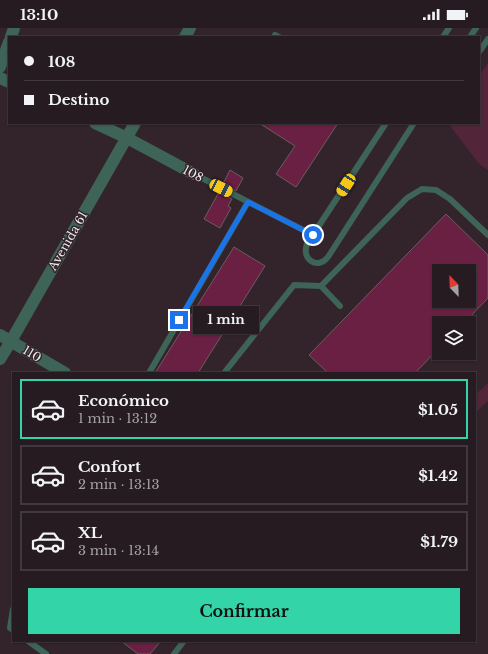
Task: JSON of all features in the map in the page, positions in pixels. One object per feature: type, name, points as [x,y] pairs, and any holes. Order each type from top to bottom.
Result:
[{"type":"street","points":[[0,67],[8,45]]},
{"type":"street","name":"108","points":[[97,124],[194,174]]},
{"type":"street","name":"Avenida 61","points":[[0,359],[134,124]]},
{"type":"street","name":"110","points":[[0,335],[63,372]]},
{"type":"lane","points":[[480,50],[488,38]]},
{"type":"lane","points":[[385,124],[313,235],[306,248],[306,255],[311,261],[318,263],[326,260],[413,124]]},
{"type":"lane","name":"108","points":[[194,174],[313,235]]},
{"type":"lane","points":[[321,286],[407,198],[422,189],[436,190],[450,199],[488,235]]},
{"type":"lane","points":[[150,372],[248,202]]},
{"type":"lane","points":[[225,372],[294,285],[321,286],[340,306]]},
{"type":"lane","points":[[12,615],[10,628],[12,629]]},
{"type":"lane","points":[[29,642],[46,654]]},
{"type":"lane","points":[[174,654],[183,642]]},
{"type":"shaded area","points":[[488,63],[488,170],[479,164],[449,124],[480,124],[480,75]]},
{"type":"shaded area","points":[[488,383],[488,401],[476,412],[476,394]]},
{"type":"building","points":[[261,124],[337,124],[296,187],[276,174],[295,146]]},
{"type":"building","points":[[230,170],[243,178],[236,191],[223,184]]},
{"type":"building","points":[[219,192],[232,199],[228,206],[231,208],[220,228],[204,219]]},
{"type":"building","points":[[446,214],[488,255],[488,298],[471,316],[432,316],[432,355],[416,372],[327,372],[309,355]]},
{"type":"building","points":[[234,247],[265,266],[199,372],[156,372]]},
{"type":"building","points":[[122,642],[160,642],[150,654],[138,654]]},
{"type":"route","points":[[179,320],[248,202],[313,235]]}]
